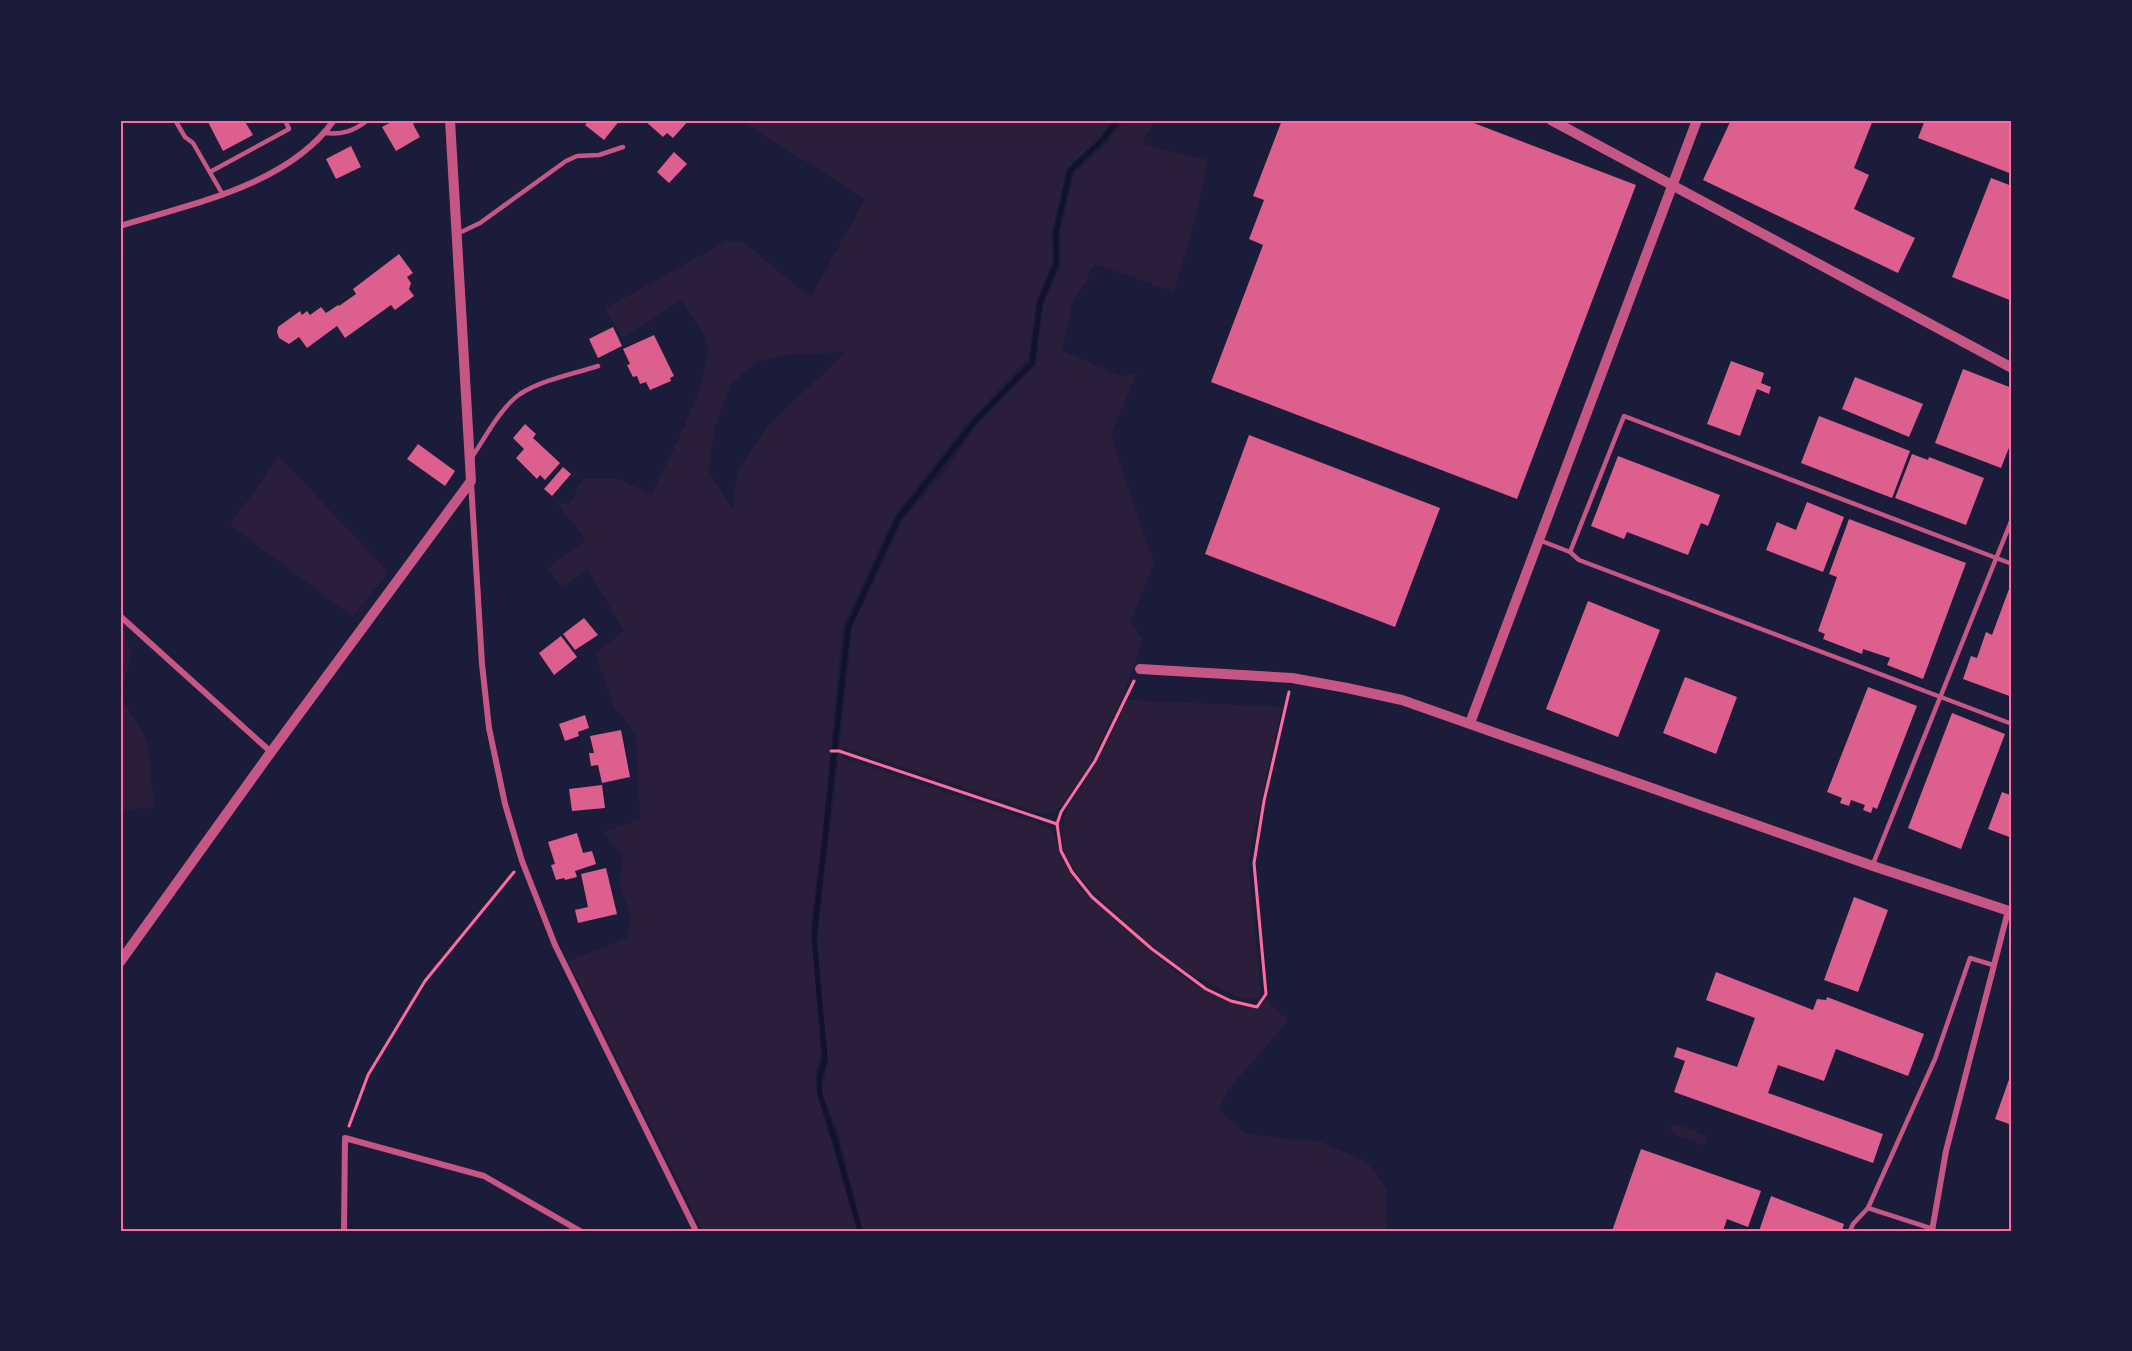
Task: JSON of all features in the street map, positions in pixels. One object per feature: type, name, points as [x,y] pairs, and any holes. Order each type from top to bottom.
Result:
[{"type":"street","points":[[120,226],[223,195],[300,156],[315,145],[334,120]]},
{"type":"street","points":[[450,120],[482,663],[489,728],[505,804],[522,861],[555,945],[696,1231]]},
{"type":"street","points":[[1551,120],[2012,368]]},
{"type":"street","points":[[1470,723],[1697,120]]},
{"type":"street","points":[[120,962],[271,752],[471,481]]},
{"type":"street","points":[[120,616],[271,752]]},
{"type":"street","points":[[1140,669],[1292,678],[1402,700],[2010,912],[1993,964],[1946,1151],[1933,1230]]},
{"type":"street","points":[[344,1231],[345,1138],[484,1176],[580,1231]]},
{"type":"lane","points":[[175,120],[185,137],[194,143],[223,195]]},
{"type":"lane","points":[[210,172],[289,129],[285,120]]},
{"type":"lane","points":[[325,134],[339,135],[368,120]]},
{"type":"lane","points":[[457,234],[480,223],[566,161],[577,156],[599,154],[623,147]]},
{"type":"lane","points":[[471,459],[508,405],[520,394],[598,366]]},
{"type":"lane","points":[[1570,552],[1624,416],[2012,564]]},
{"type":"lane","points":[[1873,866],[2012,519]]},
{"type":"lane","points":[[1539,540],[1570,552],[1579,560],[2012,724]]},
{"type":"lane","points":[[1850,1231],[1853,1224],[1868,1208],[1935,1059],[1970,958],[1993,964]]},
{"type":"lane","points":[[1868,1208],[1933,1230]]},
{"type":"path","points":[[1140,669],[1095,761],[1061,812],[1057,824],[1061,850],[1072,872],[1092,897],[1161,956],[1206,989],[1231,1001],[1257,1007],[1266,994],[1254,863],[1264,801],[1292,678]]},
{"type":"path","points":[[831,751],[839,751],[1057,824]]},
{"type":"path","points":[[345,1138],[368,1075],[425,981],[522,861]]},
{"type":"shaded area","points":[[740,120],[1113,120],[1097,141],[1067,168],[1052,231],[1053,260],[1036,303],[1028,359],[967,423],[896,514],[843,625],[811,925],[821,1054],[816,1070],[817,1092],[857,1231],[703,1231],[568,961],[627,938],[631,915],[619,885],[623,858],[604,832],[640,819],[636,734],[614,707],[595,653],[624,631],[588,569],[562,588],[548,568],[586,540],[555,500],[569,505],[583,479],[618,479],[652,494],[687,419],[702,378],[706,359],[706,338],[681,299],[623,338],[605,309],[726,241],[744,242],[810,298],[865,199]],"holes":[[[846,352],[768,425],[737,474],[733,510],[709,471],[714,430],[730,385],[756,362],[787,355]]]},
{"type":"shaded area","points":[[1125,120],[1155,120],[1142,144],[1208,160],[1197,213],[1174,292],[1095,264],[1072,305],[1062,351],[1121,376],[1137,372],[1111,435],[1154,563],[1130,623],[1143,640],[1122,698],[1090,764],[1061,807],[1042,814],[843,747],[841,757],[1048,826],[1055,835],[1062,859],[1080,888],[1174,971],[1198,987],[1243,1006],[1252,1007],[1264,1003],[1266,999],[1288,1021],[1228,1090],[1219,1109],[1245,1133],[1319,1141],[1367,1162],[1387,1189],[1386,1231],[863,1231],[838,1132],[821,1092],[828,1061],[817,949],[852,627],[903,519],[944,472],[977,425],[1036,364],[1043,305],[1061,264],[1060,233],[1074,173],[1108,142]]},
{"type":"shaded area","points":[[279,456],[388,572],[353,617],[230,525]]},
{"type":"shaded area","points":[[120,628],[124,631],[132,654],[120,695]]},
{"type":"shaded area","points":[[120,696],[148,742],[154,808],[120,810]]},
{"type":"shaded area","points":[[1127,700],[1282,707],[1248,861],[1261,995],[1259,998],[1237,997],[1178,967],[1140,936],[1092,891],[1065,855],[1062,838],[1063,822],[1068,807],[1098,763]]},
{"type":"shaded area","points":[[1676,1124],[1706,1136],[1708,1142],[1703,1145],[1673,1134],[1670,1128]]},
{"type":"building","points":[[207,120],[244,120],[253,135],[223,151]]},
{"type":"building","points":[[395,120],[419,120],[413,124],[420,137],[396,151],[382,127]]},
{"type":"building","points":[[589,120],[620,120],[604,140],[585,125]]},
{"type":"building","points":[[644,120],[689,120],[673,138],[667,133],[663,137]]},
{"type":"building","points":[[1282,120],[1466,120],[1636,185],[1517,499],[1211,382],[1263,245],[1249,239],[1264,200],[1253,196]]},
{"type":"building","points":[[1731,120],[1873,120],[1854,168],[1869,175],[1854,209],[1915,238],[1898,273],[1703,180]]},
{"type":"building","points":[[1925,120],[2012,120],[2012,174],[1918,138]]},
{"type":"building","points":[[351,146],[361,167],[336,179],[326,159]]},
{"type":"building","points":[[674,152],[687,164],[669,183],[657,172]]},
{"type":"building","points":[[1991,178],[2012,186],[2012,301],[1952,277]]},
{"type":"building","points":[[399,254],[413,273],[407,277],[411,283],[409,289],[414,296],[395,310],[391,305],[345,338],[337,326],[307,348],[299,337],[289,344],[279,338],[278,327],[300,311],[302,315],[307,311],[310,315],[321,307],[326,313],[339,306],[356,294],[353,289]]},
{"type":"building","points":[[613,327],[622,346],[598,358],[589,339]]},
{"type":"building","points":[[654,335],[674,376],[670,378],[671,381],[650,390],[646,382],[640,384],[637,376],[633,377],[623,349]]},
{"type":"building","points":[[1731,361],[1764,373],[1761,383],[1771,387],[1769,394],[1757,389],[1740,436],[1707,424]]},
{"type":"building","points":[[1963,369],[2012,388],[2012,440],[2001,468],[1935,443]]},
{"type":"building","points":[[1855,377],[1923,404],[1909,437],[1842,409]]},
{"type":"building","points":[[1819,416],[1910,451],[1892,498],[1801,463]]},
{"type":"building","points":[[525,424],[536,434],[533,438],[560,463],[545,480],[540,475],[537,479],[516,458],[524,449],[513,438]]},
{"type":"building","points":[[1249,435],[1440,508],[1395,627],[1205,554]]},
{"type":"building","points":[[418,444],[455,471],[445,486],[407,459]]},
{"type":"building","points":[[1912,454],[1928,460],[1929,457],[1984,478],[1966,525],[1895,498]]},
{"type":"building","points":[[1618,456],[1720,495],[1708,526],[1701,523],[1688,555],[1627,532],[1624,539],[1591,526]]},
{"type":"building","points":[[563,467],[571,474],[552,496],[544,489]]},
{"type":"building","points":[[1807,502],[1844,517],[1823,572],[1766,550],[1777,522],[1796,530]]},
{"type":"building","points":[[1849,519],[1966,563],[1923,679],[1887,665],[1890,658],[1863,649],[1862,654],[1823,639],[1825,634],[1818,631],[1837,577],[1829,574]]},
{"type":"building","points":[[2012,581],[2012,697],[1963,679],[1971,656],[1977,658],[1986,632],[1992,635]]},
{"type":"building","points":[[1588,601],[1660,630],[1618,737],[1546,709]]},
{"type":"building","points":[[584,618],[598,635],[575,650],[563,634]]},
{"type":"building","points":[[561,636],[577,657],[554,675],[539,653]]},
{"type":"building","points":[[1685,677],[1737,697],[1716,754],[1663,733]]},
{"type":"building","points":[[1868,687],[1917,706],[1877,809],[1873,807],[1871,813],[1863,810],[1865,805],[1851,800],[1849,806],[1840,803],[1842,798],[1827,792]]},
{"type":"building","points":[[1952,713],[2005,734],[1961,849],[1908,828]]},
{"type":"building","points":[[585,715],[589,728],[578,732],[579,736],[565,741],[559,724]]},
{"type":"building","points":[[621,730],[630,777],[602,783],[598,765],[591,766],[589,753],[594,753],[590,736]]},
{"type":"building","points":[[602,785],[605,808],[572,811],[569,789]]},
{"type":"building","points":[[2012,790],[2012,838],[1988,829],[2002,792],[2010,795]]},
{"type":"building","points":[[577,833],[583,853],[592,851],[596,864],[575,871],[577,877],[556,880],[551,865],[555,864],[548,842]]},
{"type":"building","points":[[606,868],[617,914],[578,923],[575,910],[588,907],[581,874]]},
{"type":"building","points":[[1854,897],[1888,910],[1858,992],[1824,980]]},
{"type":"building","points":[[1716,972],[1813,1010],[1817,999],[1826,1000],[1827,997],[1924,1034],[1908,1076],[1836,1049],[1824,1081],[1778,1065],[1768,1093],[1883,1134],[1873,1163],[1674,1092],[1685,1061],[1674,1057],[1677,1047],[1737,1067],[1755,1018],[1706,1000]]},
{"type":"building","points":[[2012,1071],[2012,1125],[1995,1119]]},
{"type":"building","points":[[1641,1149],[1761,1191],[1748,1227],[1727,1219],[1723,1231],[1612,1231]]},
{"type":"building","points":[[1771,1196],[1844,1224],[1842,1231],[1759,1231]]},
{"type":"waterway","points":[[860,1231],[820,1095],[819,1080],[825,1058],[814,937],[848,628],[898,519],[976,420],[1032,363],[1040,303],[1056,264],[1056,232],[1070,171],[1103,139],[1118,120]]}]
